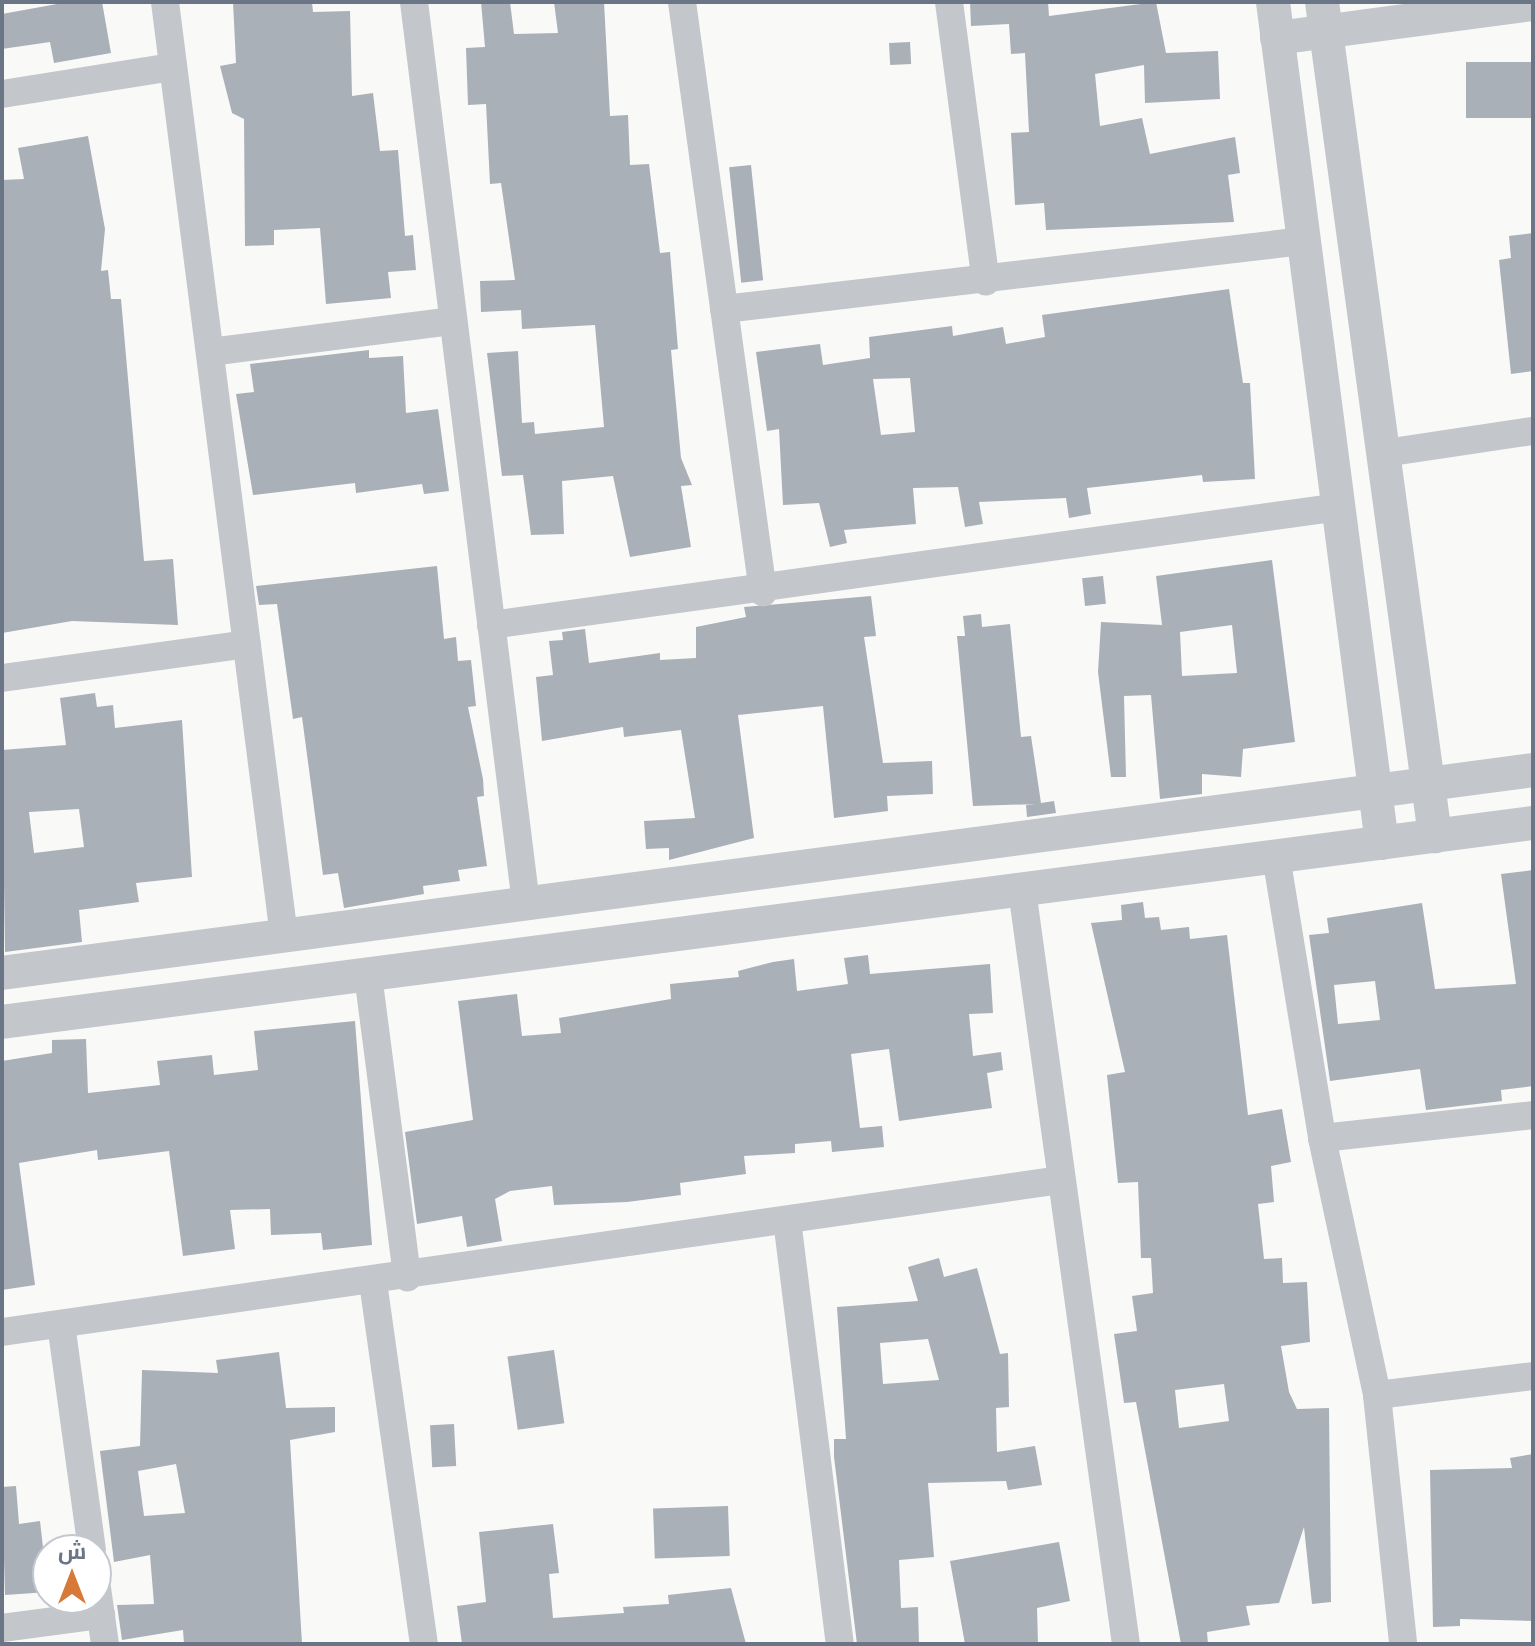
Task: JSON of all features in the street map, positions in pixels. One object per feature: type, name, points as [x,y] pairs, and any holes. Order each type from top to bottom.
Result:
[{"type":"street","points":[[165,2],[284,936]]},
{"type":"street","points":[[414,2],[526,904]]},
{"type":"street","points":[[682,2],[763,592]]},
{"type":"street","points":[[949,2],[986,282]]},
{"type":"street","points":[[1273,2],[1382,843]]},
{"type":"street","points":[[1277,38],[1324,16],[1533,4]]},
{"type":"street","points":[[1324,16],[1432,783],[1435,836]]},
{"type":"street","points":[[2,94],[173,67]]},
{"type":"street","points":[[724,309],[986,282],[1304,241]]},
{"type":"street","points":[[210,352],[453,321]]},
{"type":"street","points":[[1385,453],[1533,431]]},
{"type":"street","points":[[491,625],[763,592],[1339,507]]},
{"type":"street","points":[[2,678],[247,644]]},
{"type":"street","points":[[2,973],[1533,770]]},
{"type":"street","points":[[2,1022],[1533,823]]},
{"type":"street","points":[[1276,856],[1322,1138],[1377,1395],[1403,1644]]},
{"type":"street","points":[[1022,890],[1126,1644]]},
{"type":"street","points":[[368,975],[407,1277]]},
{"type":"street","points":[[1322,1138],[1533,1115]]},
{"type":"street","points":[[2,1332],[373,1282],[1061,1180]]},
{"type":"street","points":[[787,1220],[840,1644]]},
{"type":"street","points":[[373,1282],[424,1644]]},
{"type":"street","points":[[61,1324],[90,1534]]},
{"type":"street","points":[[1377,1395],[1533,1376]]},
{"type":"street","points":[[2,1628],[101,1615],[105,1644]]},
{"type":"building","points":[[68,2],[102,2],[111,53],[54,63],[50,42],[2,49],[2,14]]},
{"type":"building","points":[[233,2],[312,2],[313,12],[350,11],[352,96],[373,93],[380,151],[398,150],[405,236],[413,235],[416,270],[388,272],[391,298],[326,304],[320,228],[274,230],[274,245],[245,246],[244,119],[232,113],[220,66],[236,63]]},
{"type":"building","points":[[481,2],[510,2],[514,34],[558,33],[554,2],[604,2],[610,116],[628,115],[630,165],[649,164],[660,253],[670,252],[678,349],[671,350],[681,458],[692,485],[681,486],[691,547],[630,557],[613,476],[562,481],[564,534],[531,535],[523,475],[502,476],[487,353],[518,351],[522,423],[534,422],[535,434],[604,427],[595,325],[522,329],[521,310],[481,312],[480,281],[515,280],[501,183],[490,184],[486,104],[468,105],[466,48],[485,47]]},
{"type":"building","points":[[970,2],[1048,2],[1049,16],[1156,2],[1166,53],[1218,51],[1220,99],[1145,103],[1144,65],[1095,74],[1100,126],[1142,118],[1150,154],[1235,137],[1240,173],[1228,175],[1234,222],[1046,230],[1044,203],[1015,205],[1011,133],[1029,132],[1025,53],[1011,54],[1009,24],[971,26]]},
{"type":"building","points":[[910,42],[911,64],[890,65],[889,43]]},
{"type":"building","points":[[1466,62],[1533,62],[1533,118],[1466,118]]},
{"type":"building","points":[[88,136],[105,229],[101,271],[108,270],[111,299],[121,299],[144,561],[173,559],[178,625],[72,621],[2,633],[2,180],[24,179],[18,148]]},
{"type":"building","points":[[751,165],[763,280],[741,283],[729,167]]},
{"type":"building","points":[[1533,233],[1533,371],[1511,374],[1499,260],[1511,258],[1509,236]]},
{"type":"building","points":[[1229,289],[1243,383],[1250,383],[1255,479],[1203,482],[1202,475],[1087,488],[1091,514],[1069,518],[1066,498],[979,502],[983,524],[965,527],[958,487],[913,488],[916,524],[844,530],[847,543],[830,547],[819,503],[783,505],[779,429],[767,431],[756,352],[820,344],[823,365],[870,358],[869,337],[952,326],[953,336],[1003,327],[1006,344],[1045,337],[1042,315]],"holes":[[[910,378],[915,432],[881,435],[873,379]]]},
{"type":"building","points":[[369,350],[369,358],[403,356],[406,413],[438,409],[449,491],[424,494],[422,484],[356,493],[355,483],[253,495],[236,394],[254,392],[250,364]]},
{"type":"building","points":[[1272,560],[1295,742],[1243,749],[1241,777],[1202,774],[1202,794],[1160,799],[1151,695],[1124,696],[1126,777],[1111,777],[1098,672],[1101,622],[1162,625],[1156,576]],"holes":[[[1232,625],[1237,673],[1182,676],[1180,632]]]},
{"type":"building","points":[[437,566],[444,639],[456,637],[458,661],[471,660],[476,706],[468,707],[483,779],[484,796],[477,797],[487,866],[458,870],[460,881],[423,886],[424,894],[344,908],[338,873],[323,875],[302,717],[293,719],[277,604],[259,605],[256,586]]},
{"type":"building","points":[[1103,576],[1106,604],[1085,606],[1082,578]]},
{"type":"building","points":[[871,596],[876,636],[864,637],[883,763],[932,761],[933,794],[887,796],[888,811],[834,818],[823,706],[738,715],[754,838],[669,860],[669,848],[646,849],[644,821],[695,818],[681,730],[624,737],[623,727],[542,741],[536,677],[553,675],[549,641],[563,640],[562,632],[585,629],[589,663],[660,653],[660,660],[696,658],[696,627],[746,617],[744,607]]},
{"type":"building","points":[[981,614],[982,627],[1010,624],[1021,737],[1031,736],[1041,803],[1054,801],[1056,813],[1027,817],[1026,805],[1036,804],[973,806],[957,636],[965,636],[963,616]]},
{"type":"building","points":[[95,693],[97,707],[113,705],[115,728],[182,720],[192,877],[136,883],[139,902],[79,910],[82,942],[5,952],[2,750],[66,745],[60,698]],"holes":[[[79,809],[84,847],[34,853],[29,812]]]},
{"type":"building","points":[[1533,870],[1533,1086],[1501,1090],[1502,1101],[1426,1110],[1420,1069],[1330,1081],[1309,935],[1329,933],[1327,918],[1422,903],[1435,989],[1516,984],[1501,874]],"holes":[[[1375,981],[1380,1020],[1338,1024],[1334,985]]]},
{"type":"building","points":[[1143,902],[1145,918],[1159,917],[1161,930],[1189,927],[1190,939],[1227,935],[1248,1115],[1282,1109],[1291,1162],[1271,1166],[1274,1202],[1258,1204],[1264,1259],[1282,1258],[1283,1283],[1307,1282],[1310,1342],[1281,1346],[1289,1392],[1297,1409],[1329,1408],[1331,1602],[1312,1604],[1304,1527],[1279,1603],[1246,1606],[1250,1625],[1207,1632],[1208,1644],[1181,1644],[1136,1402],[1124,1403],[1114,1334],[1137,1331],[1132,1296],[1153,1293],[1151,1258],[1141,1258],[1138,1182],[1118,1183],[1107,1075],[1125,1072],[1091,923],[1122,920],[1121,905]],"holes":[[[1224,1384],[1229,1421],[1179,1428],[1175,1390]]]},
{"type":"building","points":[[868,955],[870,974],[990,964],[993,1013],[969,1014],[973,1056],[1001,1052],[1003,1070],[987,1073],[992,1108],[899,1121],[889,1049],[851,1054],[860,1128],[882,1126],[884,1147],[832,1152],[831,1141],[795,1144],[795,1153],[744,1156],[746,1174],[680,1183],[681,1195],[627,1202],[554,1205],[552,1186],[510,1191],[495,1199],[502,1241],[467,1247],[462,1216],[417,1224],[405,1132],[473,1120],[458,1001],[517,994],[522,1036],[561,1033],[559,1018],[671,999],[670,984],[739,977],[738,971],[773,962],[794,959],[797,991],[848,984],[844,958]]},
{"type":"building","points":[[355,1021],[372,1245],[323,1250],[321,1233],[271,1235],[270,1209],[230,1210],[235,1249],[183,1256],[169,1151],[98,1160],[97,1150],[19,1163],[35,1285],[2,1290],[2,1061],[52,1053],[52,1040],[86,1039],[88,1093],[160,1085],[157,1061],[212,1055],[214,1075],[258,1070],[254,1031]]},
{"type":"building","points":[[939,1258],[944,1277],[977,1268],[1000,1354],[1008,1353],[1009,1407],[996,1408],[997,1452],[1035,1446],[1042,1485],[1008,1490],[1006,1481],[928,1483],[934,1557],[899,1560],[901,1608],[918,1607],[919,1644],[857,1644],[834,1457],[834,1439],[846,1439],[837,1307],[918,1301],[908,1267]],"holes":[[[928,1339],[939,1380],[883,1384],[880,1343]]]},
{"type":"building","points":[[554,1350],[564,1423],[518,1430],[507,1357]]},
{"type":"building","points":[[279,1352],[286,1408],[335,1407],[335,1432],[290,1440],[302,1644],[184,1644],[183,1630],[122,1640],[117,1605],[154,1604],[150,1555],[114,1562],[100,1451],[140,1446],[142,1370],[218,1373],[216,1360]],"holes":[[[176,1464],[185,1513],[144,1516],[138,1471]]]},
{"type":"building","points":[[454,1424],[456,1466],[432,1467],[430,1425]]},
{"type":"building","points":[[1533,1454],[1533,1621],[1460,1619],[1460,1626],[1433,1627],[1430,1470],[1512,1468],[1510,1458]]},
{"type":"building","points":[[16,1486],[19,1524],[40,1521],[41,1534],[32,1534],[32,1593],[5,1595],[2,1487]]},
{"type":"building","points":[[728,1506],[730,1556],[655,1559],[653,1509]]},
{"type":"building","points":[[553,1524],[559,1573],[549,1574],[553,1618],[624,1613],[623,1607],[669,1604],[668,1595],[731,1588],[746,1644],[462,1644],[457,1606],[486,1602],[479,1532]]},
{"type":"building","points":[[1059,1542],[1070,1601],[1037,1608],[1038,1644],[965,1644],[950,1561]]}]
